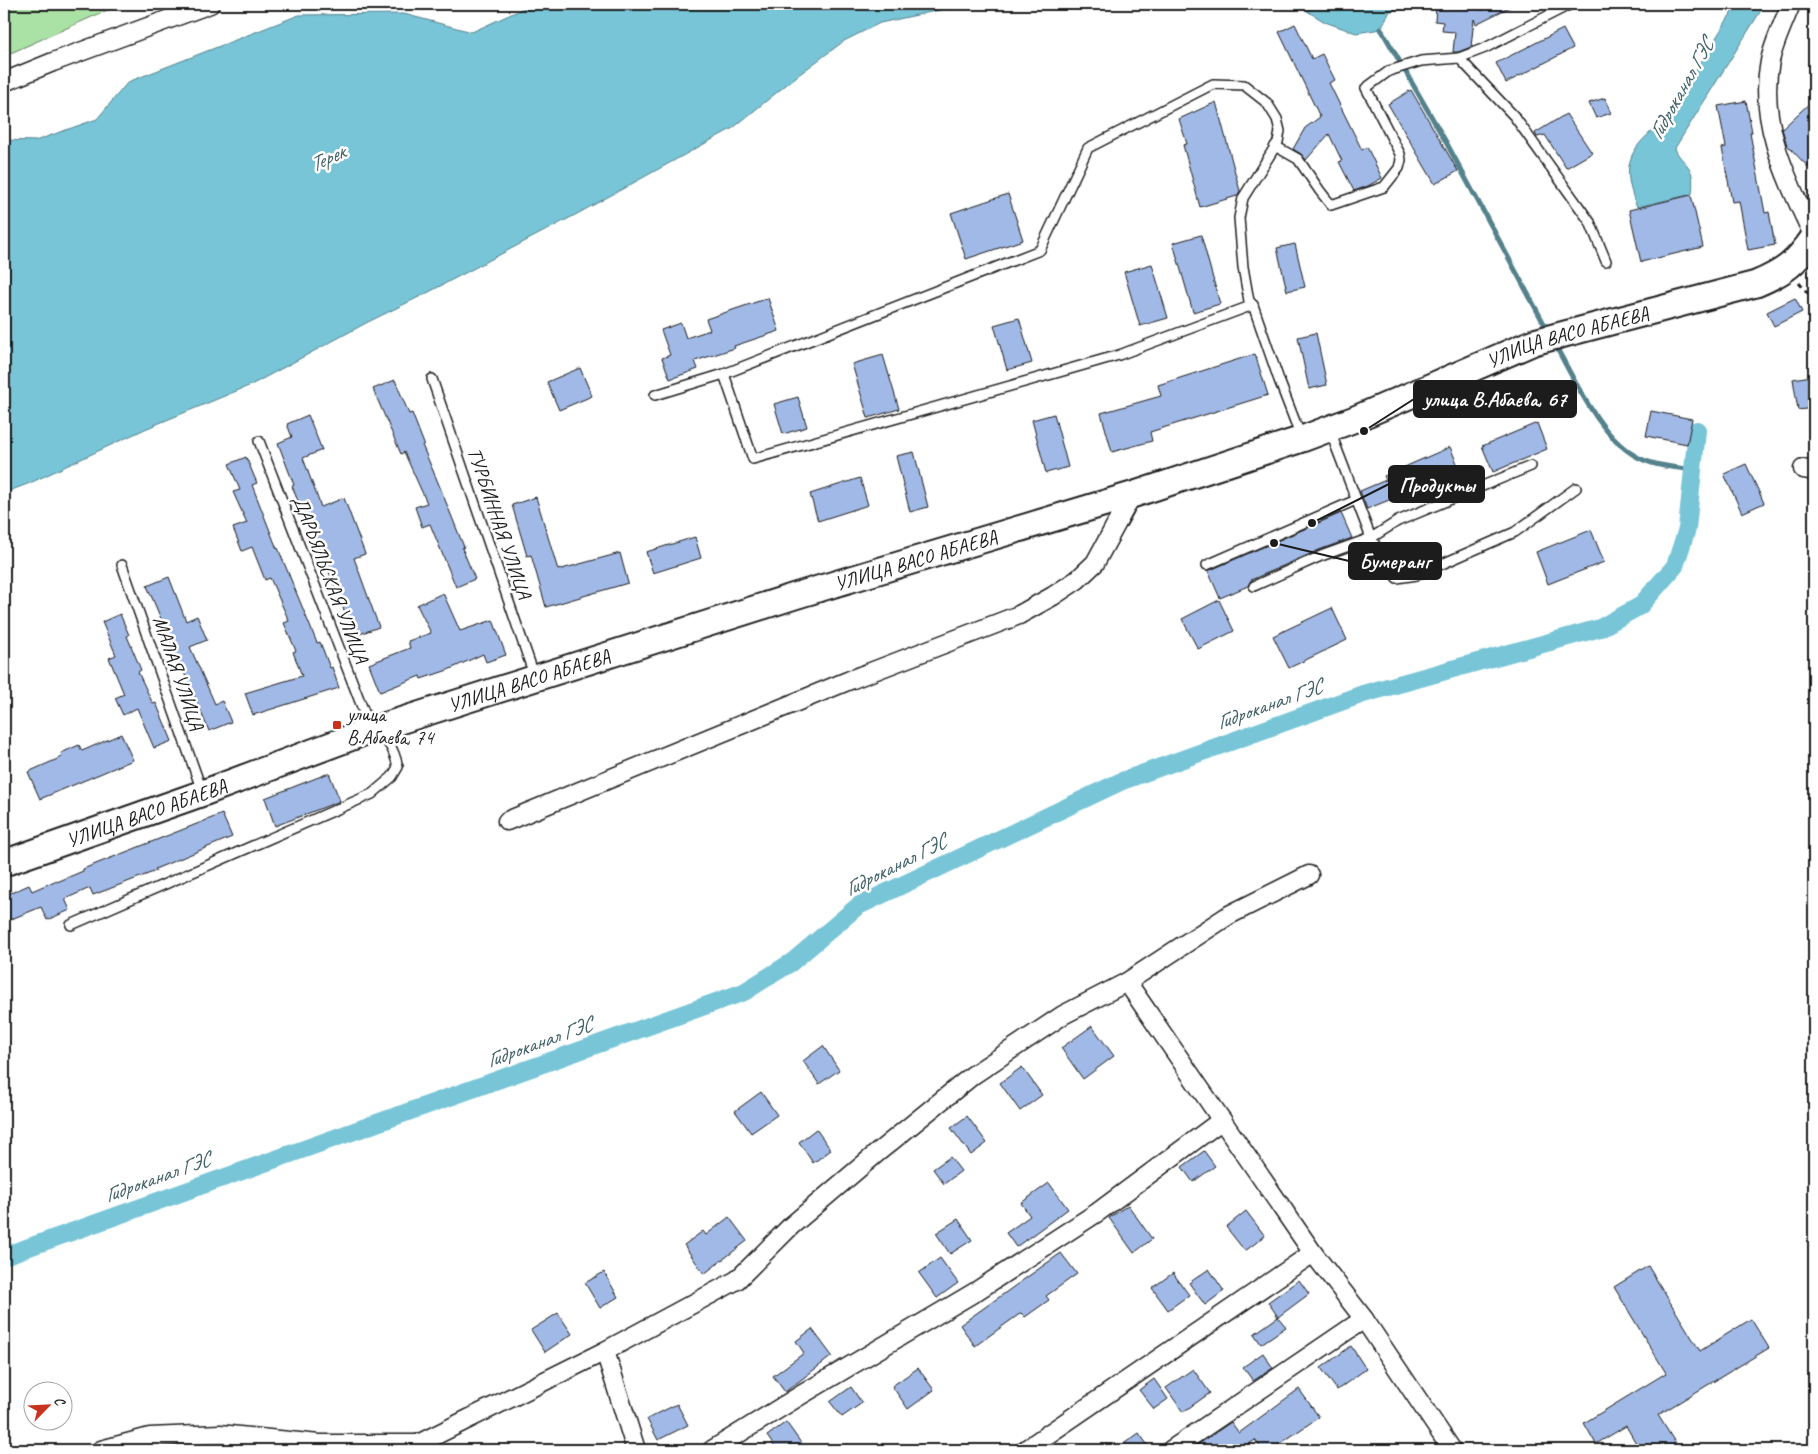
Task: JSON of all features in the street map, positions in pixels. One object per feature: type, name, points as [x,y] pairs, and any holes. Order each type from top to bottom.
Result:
[{"type":"main road","name":"УЛИЦА ВАСО АБАЕВА","points":[[4,863],[203,793],[371,730],[798,595],[1132,495],[1329,430],[1534,342],[1756,284],[1786,270],[1803,253],[1814,237]]},
{"type":"street","points":[[4,82],[210,4]]},
{"type":"street","points":[[1791,4],[1770,60],[1767,83],[1769,115],[1780,158],[1814,237]]},
{"type":"street","points":[[507,821],[841,684],[1018,615],[1077,580],[1095,563],[1132,495]]},
{"type":"street","points":[[101,1450],[150,1437],[220,1434],[319,1444],[411,1447],[605,1350],[737,1280],[791,1226],[877,1153],[973,1076],[1063,1015],[1127,982],[1229,915],[1309,875]]},
{"type":"street","points":[[1127,982],[1313,1253],[1364,1318],[1452,1450]]},
{"type":"street","points":[[712,1450],[801,1394],[992,1282],[1098,1212],[1222,1120]]},
{"type":"street","points":[[1025,1450],[1313,1253]]},
{"type":"street","points":[[1171,1450],[1364,1318]]},
{"type":"street","points":[[605,1350],[636,1450]]},
{"type":"lane","points":[[1275,146],[1298,159],[1331,205],[1384,187],[1399,168],[1400,154],[1366,88],[1389,71],[1421,61],[1460,58],[1485,48],[1571,4]]},
{"type":"lane","points":[[1460,58],[1514,116],[1590,222],[1606,262]]},
{"type":"lane","points":[[655,395],[724,374],[1040,250],[1088,148],[1213,84],[1244,85],[1267,103],[1278,119],[1280,131],[1278,142],[1243,198],[1238,218],[1243,267],[1249,300],[1253,306],[1302,439]]},
{"type":"lane","points":[[724,374],[754,459],[1119,355],[1253,306]]},
{"type":"lane","name":"ТУРБИННАЯ УЛИЦА","points":[[432,379],[531,666],[537,678]]},
{"type":"lane","points":[[1329,430],[1371,538],[1386,564],[1397,578],[1417,575],[1515,532],[1576,488]]},
{"type":"lane","name":"ДАРЬЯЛЬСКАЯ УЛИЦА","points":[[259,441],[371,730]]},
{"type":"lane","points":[[1254,586],[1321,556],[1371,538],[1398,521],[1531,466]]},
{"type":"lane","points":[[1207,565],[1356,500]]},
{"type":"lane","name":"МАЛАЯ УЛИЦА","points":[[122,564],[203,793]]},
{"type":"lane","points":[[71,925],[372,794],[392,777],[398,766],[394,750],[386,740],[371,730]]},
{"type":"green space","points":[[4,4],[121,4],[4,56]]},
{"type":"water","name":"Терек","points":[[533,4],[968,4],[880,23],[844,41],[733,128],[577,214],[251,385],[145,429],[30,483],[4,493],[4,140],[35,141],[97,119],[128,82],[299,15],[404,14],[472,32]]},
{"type":"water","points":[[1311,4],[1407,4],[1407,7],[1390,11],[1381,29],[1356,33],[1325,22],[1307,11]]},
{"type":"water","points":[[1737,4],[1765,4],[1675,148],[1691,172],[1692,194],[1637,207],[1629,179],[1631,158],[1643,139],[1665,120]]},
{"type":"building","points":[[1481,4],[1516,4],[1476,24],[1474,19],[1471,47],[1453,52],[1455,32],[1442,31],[1443,22],[1435,21],[1436,6],[1484,10]]},
{"type":"building","points":[[1295,24],[1312,59],[1322,54],[1335,80],[1329,83],[1362,150],[1367,147],[1382,178],[1368,186],[1354,191],[1339,162],[1342,161],[1329,134],[1306,160],[1293,149],[1305,128],[1320,117],[1279,32]]},
{"type":"building","points":[[1563,29],[1573,48],[1506,83],[1496,63]]},
{"type":"building","points":[[1411,90],[1458,171],[1435,184],[1388,104]]},
{"type":"building","points":[[1605,98],[1611,113],[1596,118],[1589,103]]},
{"type":"building","points":[[1814,99],[1814,161],[1808,167],[1787,145],[1782,129]]},
{"type":"building","points":[[1746,101],[1765,213],[1769,212],[1775,245],[1748,250],[1739,201],[1732,202],[1722,148],[1726,147],[1718,106]]},
{"type":"building","points":[[1216,102],[1240,191],[1237,196],[1200,207],[1183,145],[1187,144],[1179,119]]},
{"type":"building","points":[[1566,114],[1592,153],[1566,168],[1545,135],[1537,137],[1535,133]]},
{"type":"building","points":[[1008,194],[1023,240],[966,259],[951,213]]},
{"type":"building","points":[[1691,195],[1703,247],[1641,262],[1629,210]]},
{"type":"building","points":[[1201,235],[1220,304],[1193,312],[1173,243]]},
{"type":"building","points":[[1295,244],[1305,287],[1287,291],[1277,248]]},
{"type":"building","points":[[1152,264],[1168,318],[1140,326],[1124,272]]},
{"type":"building","points":[[768,298],[779,331],[695,361],[698,369],[670,379],[662,358],[670,355],[661,330],[681,323],[686,338],[710,330],[706,319]]},
{"type":"building","points":[[1795,298],[1802,312],[1774,326],[1767,312]]},
{"type":"building","points":[[1019,318],[1032,363],[1007,370],[994,325]]},
{"type":"building","points":[[1316,333],[1327,385],[1309,389],[1298,337]]},
{"type":"building","points":[[1255,354],[1268,395],[1150,432],[1152,441],[1112,452],[1101,413],[1161,396],[1158,385]]},
{"type":"building","points":[[883,355],[899,409],[868,418],[852,364]]},
{"type":"building","points":[[580,368],[592,396],[559,410],[547,382]]},
{"type":"building","points":[[1811,376],[1814,408],[1798,410],[1793,379]]},
{"type":"building","points":[[395,380],[409,414],[412,413],[424,444],[422,445],[464,547],[462,548],[475,579],[456,587],[430,524],[422,527],[415,507],[427,503],[404,452],[401,454],[373,389]]},
{"type":"building","points":[[798,397],[807,427],[783,434],[774,404]]},
{"type":"building","points":[[1651,411],[1692,419],[1687,444],[1646,436]]},
{"type":"building","points":[[1054,414],[1068,467],[1046,473],[1032,420]]},
{"type":"building","points":[[308,415],[322,450],[303,458],[321,507],[344,498],[365,554],[354,558],[379,627],[354,636],[327,567],[325,567],[315,535],[299,504],[278,443],[292,437],[287,424]]},
{"type":"building","points":[[1537,423],[1547,449],[1493,472],[1482,446]]},
{"type":"building","points":[[1450,447],[1462,475],[1396,503],[1394,498],[1367,509],[1360,491],[1386,480],[1384,476]]},
{"type":"building","points":[[914,452],[928,507],[910,512],[896,456]]},
{"type":"building","points":[[246,457],[257,483],[252,485],[277,549],[317,643],[320,642],[330,668],[332,667],[339,688],[253,715],[245,693],[302,676],[293,652],[296,651],[284,623],[289,621],[270,578],[265,580],[252,547],[242,551],[233,528],[247,523],[233,492],[240,490],[229,464]]},
{"type":"building","points":[[1746,464],[1764,503],[1742,513],[1724,474]]},
{"type":"building","points":[[860,478],[868,505],[818,521],[810,494]]},
{"type":"building","points":[[536,497],[558,570],[620,553],[628,583],[546,607],[531,555],[527,556],[512,505]]},
{"type":"building","points":[[1341,513],[1352,538],[1319,550],[1251,580],[1248,586],[1220,598],[1208,571]]},
{"type":"building","points":[[1591,530],[1604,562],[1548,584],[1536,552]]},
{"type":"building","points":[[695,537],[701,558],[653,573],[646,552]]},
{"type":"building","points":[[169,577],[186,621],[197,616],[207,640],[190,647],[215,704],[222,701],[231,722],[209,731],[147,586]]},
{"type":"building","points":[[443,593],[460,631],[493,620],[506,655],[486,662],[483,654],[448,670],[421,679],[420,676],[380,692],[369,664],[410,648],[408,641],[431,633],[417,605]]},
{"type":"building","points":[[1219,600],[1234,631],[1198,649],[1182,619]]},
{"type":"building","points":[[1332,608],[1347,640],[1289,668],[1273,636]]},
{"type":"building","points":[[120,614],[141,670],[138,672],[153,704],[156,703],[172,741],[154,748],[137,708],[123,715],[115,698],[124,694],[109,658],[116,655],[102,622]]},
{"type":"building","points":[[121,734],[133,760],[40,799],[28,772],[62,757],[61,753],[79,745],[82,751]]},
{"type":"building","points":[[329,773],[340,801],[275,826],[265,798]]},
{"type":"building","points":[[222,814],[232,837],[155,869],[156,871],[93,895],[90,888],[65,899],[70,910],[47,920],[41,907],[4,922],[4,896],[29,885],[32,891],[57,880],[57,882],[83,871],[83,869]]},
{"type":"building","points":[[1092,1026],[1114,1056],[1083,1079],[1061,1048]]},
{"type":"building","points":[[823,1046],[839,1070],[819,1084],[803,1061]]},
{"type":"building","points":[[1022,1067],[1042,1095],[1020,1111],[1000,1083]]},
{"type":"building","points":[[761,1092],[777,1115],[751,1133],[735,1111]]},
{"type":"building","points":[[967,1116],[987,1143],[971,1155],[951,1128]]},
{"type":"building","points":[[816,1129],[831,1150],[813,1163],[799,1142]]},
{"type":"building","points":[[1204,1151],[1215,1166],[1193,1182],[1182,1167]]},
{"type":"building","points":[[950,1157],[961,1171],[944,1184],[933,1169]]},
{"type":"building","points":[[1049,1183],[1068,1209],[1016,1247],[1006,1233],[1030,1216],[1021,1203]]},
{"type":"building","points":[[1128,1205],[1152,1239],[1134,1253],[1109,1218]]},
{"type":"building","points":[[1246,1211],[1265,1236],[1245,1251],[1226,1227]]},
{"type":"building","points":[[729,1217],[747,1241],[704,1274],[684,1245],[703,1231],[706,1235]]},
{"type":"building","points":[[958,1219],[972,1240],[950,1254],[936,1233]]},
{"type":"building","points":[[1061,1253],[1077,1274],[1046,1296],[1049,1300],[1025,1317],[1021,1313],[975,1346],[960,1325]]},
{"type":"building","points":[[940,1258],[958,1283],[937,1298],[919,1273]]},
{"type":"building","points":[[1648,1266],[1700,1351],[1751,1319],[1769,1348],[1658,1415],[1676,1444],[1666,1450],[1640,1450],[1626,1426],[1596,1444],[1584,1423],[1666,1373],[1614,1287]]},
{"type":"building","points":[[1209,1269],[1224,1291],[1205,1305],[1189,1283]]},
{"type":"building","points":[[604,1272],[618,1297],[600,1308],[585,1283]]},
{"type":"building","points":[[1173,1273],[1189,1295],[1168,1310],[1152,1288]]},
{"type":"building","points":[[1299,1280],[1309,1294],[1278,1317],[1268,1302]]},
{"type":"building","points":[[558,1313],[572,1334],[545,1352],[531,1330]]},
{"type":"building","points":[[1278,1317],[1286,1327],[1261,1344],[1254,1334]]},
{"type":"building","points":[[812,1329],[832,1356],[785,1392],[773,1376],[804,1353],[796,1341]]},
{"type":"building","points":[[1351,1346],[1366,1369],[1337,1390],[1321,1368]]},
{"type":"building","points":[[1263,1353],[1273,1368],[1253,1381],[1243,1367]]},
{"type":"building","points":[[918,1368],[934,1390],[908,1409],[892,1386]]},
{"type":"building","points":[[1193,1369],[1210,1393],[1183,1412],[1166,1388]]},
{"type":"building","points":[[1154,1379],[1168,1399],[1154,1409],[1139,1390]]},
{"type":"building","points":[[851,1387],[862,1403],[842,1417],[830,1402]]},
{"type":"building","points":[[1299,1389],[1319,1417],[1271,1450],[1262,1450],[1255,1440],[1240,1450],[1190,1450],[1231,1422],[1239,1433]]},
{"type":"building","points":[[677,1404],[688,1425],[658,1440],[647,1419]]},
{"type":"building","points":[[786,1422],[806,1450],[777,1450],[767,1436]]},
{"type":"building","points":[[1139,1433],[1151,1450],[1115,1450]]},
{"type":"waterway","points":[[1381,29],[1446,142],[1548,331]]},
{"type":"waterway","points":[[1554,343],[1582,395],[1606,430],[1620,445],[1635,456],[1652,463],[1694,470]]},
{"type":"waterway","name":"Гидроканал ГЭС","points":[[4,1256],[744,992],[792,962],[858,906],[1122,781],[1363,694],[1600,628],[1640,606],[1675,566],[1687,529],[1697,430]]},
{"type":"place","name":"улица В.Абаева, 67","points":[[1364,431]]},
{"type":"place","name":"Продукты","points":[[1312,523]]},
{"type":"place","name":"Бумеранг","points":[[1274,543]]},
{"type":"place","name":"улица В.Абаева, 74","points":[[337,725]]}]
